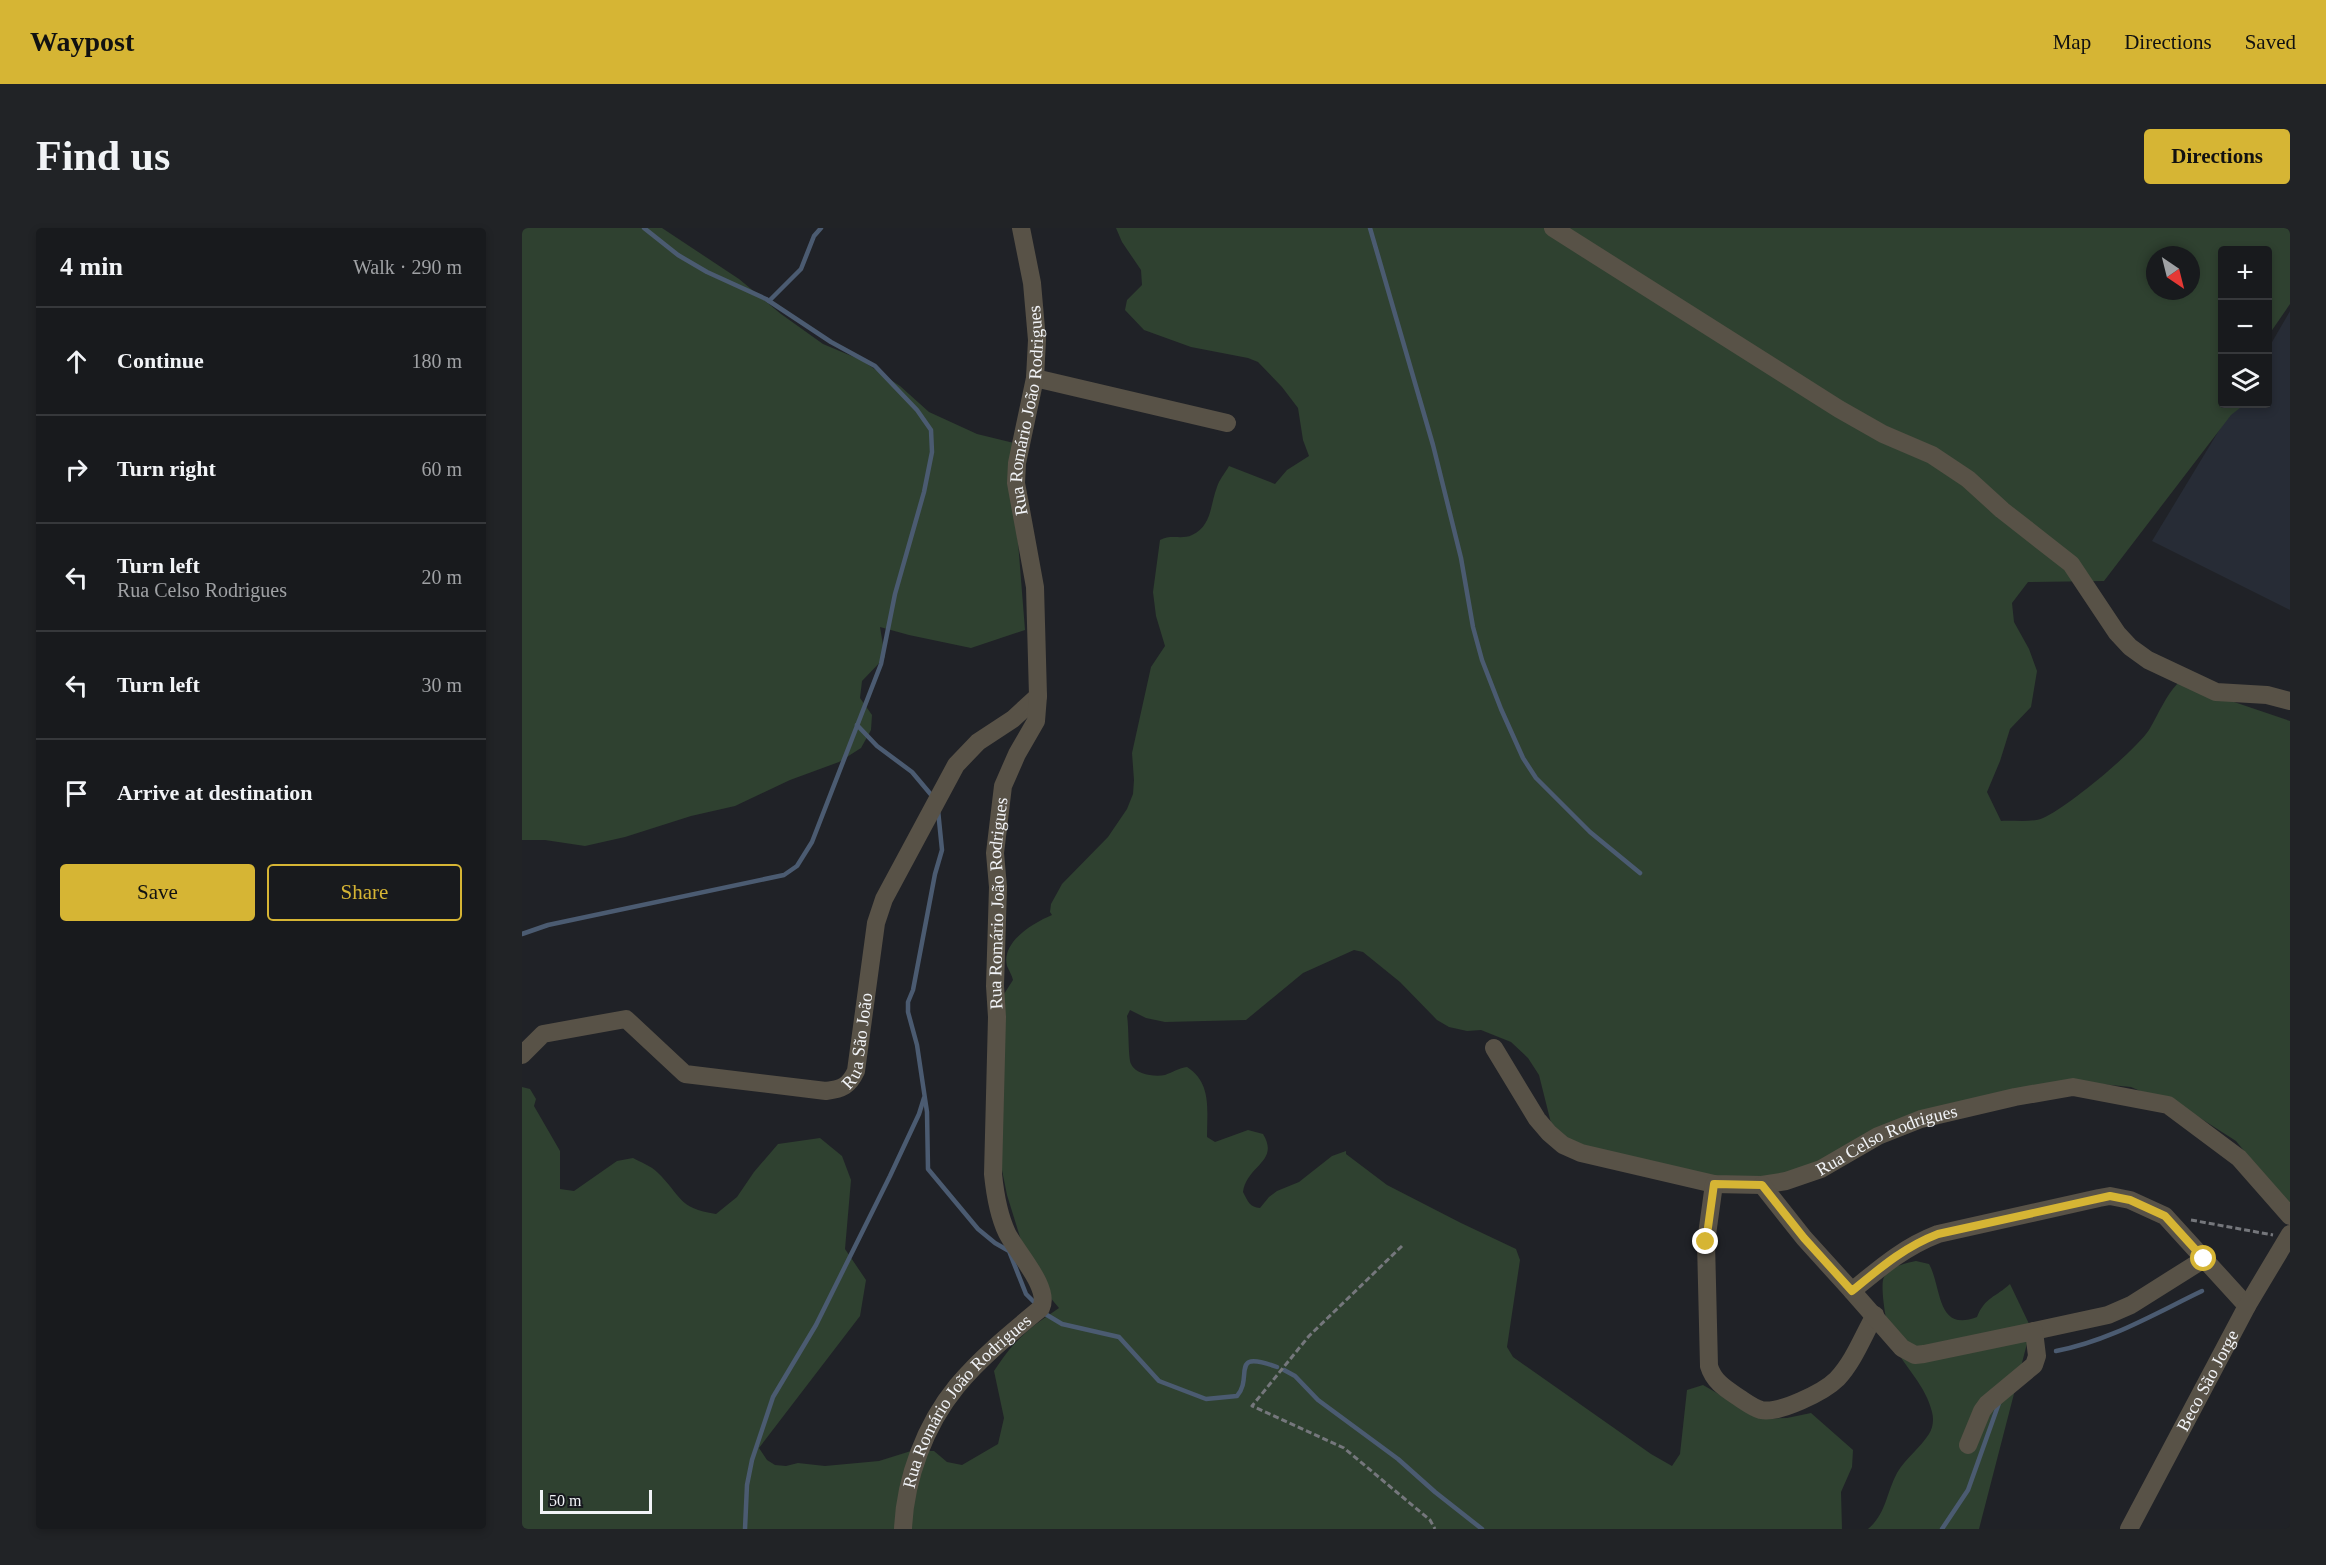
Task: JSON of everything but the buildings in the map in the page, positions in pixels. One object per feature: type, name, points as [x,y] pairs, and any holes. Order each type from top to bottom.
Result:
[{"type":"street","name":"Rua Romário João Rodrigues","points":[[903,1529],[904,1505],[915,1468],[924,1440],[940,1409],[958,1385],[1041,1308],[1043,1303],[1043,1292],[1007,1234],[996,1199],[993,1174],[998,887],[995,853],[1003,786],[1017,754],[1036,721],[1038,696],[1035,586],[1016,483],[1017,463],[1035,378],[1037,340],[1035,311],[1021,228]]},
{"type":"street","points":[[1552,228],[1839,409],[1883,434],[1932,455],[1968,478],[2001,510],[2070,564],[2117,633],[2148,660],[2216,692],[2267,694],[2290,701]]},
{"type":"street","points":[[1035,378],[1227,423]]},
{"type":"street","name":"Rua São João","points":[[522,1055],[543,1034],[626,1019],[685,1074],[826,1091],[845,1086],[856,1071],[876,923],[884,899],[956,765],[978,742],[1012,719],[1038,696]]},
{"type":"street","name":"Rua Celso Rodrigues","points":[[1494,1048],[1537,1119],[1563,1145],[1581,1153],[1714,1184],[1762,1185],[1786,1181],[1821,1169],[1878,1137],[1921,1119],[2015,1097],[2073,1087],[2168,1105],[2239,1158],[2290,1216]]},
{"type":"street","points":[[1714,1184],[1706,1242],[1709,1366],[1720,1385],[1754,1408],[1769,1411],[1778,1410],[1814,1394],[1836,1381],[1849,1363],[1875,1315]]},
{"type":"street","points":[[1762,1185],[1804,1238],[1902,1348],[1915,1355],[2109,1315],[2131,1305],[2204,1259]]},
{"type":"street","points":[[1852,1291],[1898,1253],[1938,1234],[2110,1196],[2130,1200],[2165,1216],[2247,1306]]},
{"type":"street","name":"Beco São Jorge","points":[[2129,1529],[2247,1306],[2288,1236]]},
{"type":"street","points":[[1968,1445],[1987,1404],[2034,1365],[2037,1356],[2034,1331]]},
{"type":"path","points":[[2165,1216],[2288,1236]]},
{"type":"path","points":[[1402,1246],[1309,1336],[1252,1406],[1344,1448],[1430,1521],[1435,1529]]},
{"type":"shaded area","points":[[2290,311],[2290,610],[2152,541],[2233,408],[2272,408],[2272,342]]},
{"type":"green space","points":[[522,228],[662,228],[739,279],[781,314],[823,344],[861,360],[900,386],[929,412],[977,434],[1018,444],[1014,491],[1025,630],[971,648],[880,627],[885,657],[862,681],[860,698],[872,715],[871,730],[861,748],[839,762],[790,780],[735,806],[691,816],[625,837],[585,846],[545,840],[522,840]]},
{"type":"green space","points":[[1116,228],[2290,228],[2290,304],[2272,330],[2272,246],[2218,246],[2218,408],[2240,408],[2231,415],[2104,581],[2028,582],[2012,603],[2014,622],[2029,649],[2037,671],[2031,707],[2010,729],[1987,792],[2001,821],[2033,820],[2054,812],[2100,778],[2141,740],[2178,683],[2290,721],[2290,1207],[2236,1141],[2197,1116],[2131,1087],[2069,1081],[1916,1117],[1799,1172],[1728,1181],[1573,1148],[1551,1123],[1539,1075],[1528,1058],[1511,1042],[1481,1030],[1467,1031],[1449,1027],[1437,1020],[1400,982],[1363,952],[1354,950],[1303,973],[1246,1020],[1165,1022],[1146,1018],[1130,1010],[1127,1016],[1129,1055],[1133,1068],[1141,1073],[1156,1076],[1187,1067],[1195,1073],[1201,1081],[1206,1098],[1207,1137],[1215,1142],[1248,1130],[1263,1134],[1268,1151],[1250,1175],[1243,1192],[1254,1206],[1260,1208],[1277,1191],[1299,1182],[1332,1156],[1346,1151],[1346,1154],[1387,1185],[1516,1249],[1520,1260],[1507,1347],[1513,1357],[1651,1454],[1672,1466],[1680,1454],[1687,1390],[1703,1385],[1762,1419],[1787,1418],[1811,1413],[1853,1450],[1852,1467],[1841,1492],[1842,1529],[522,1529],[522,1087],[530,1089],[536,1099],[534,1106],[560,1151],[560,1189],[574,1191],[617,1161],[633,1158],[655,1170],[681,1200],[694,1208],[716,1214],[737,1197],[754,1172],[778,1144],[820,1138],[842,1156],[851,1180],[845,1249],[866,1280],[860,1316],[759,1448],[767,1460],[775,1465],[786,1466],[798,1463],[825,1466],[879,1461],[911,1451],[934,1451],[947,1462],[962,1465],[998,1444],[1004,1418],[994,1371],[1023,1335],[1059,1308],[1043,1289],[1024,1250],[1007,1195],[1000,1160],[1004,994],[1013,980],[1006,957],[1020,934],[1052,915],[1051,904],[1062,884],[1108,837],[1127,809],[1133,794],[1132,753],[1151,667],[1165,646],[1156,616],[1153,592],[1160,540],[1168,537],[1184,537],[1199,531],[1207,521],[1218,484],[1229,466],[1275,484],[1287,470],[1309,456],[1303,440],[1298,408],[1258,362],[1191,347],[1144,330],[1125,310],[1127,300],[1142,285],[1141,270],[1122,242]]},
{"type":"green space","points":[[1916,1261],[1929,1264],[1942,1305],[1954,1319],[1964,1320],[1977,1317],[1987,1301],[2010,1284],[2031,1328],[1979,1529],[1868,1529],[1879,1517],[1897,1473],[1925,1439],[1933,1423],[1932,1412],[1925,1394],[1893,1345],[1883,1300],[1884,1277],[1898,1266]]},
{"type":"waterway","points":[[522,934],[548,925],[784,875],[797,866],[812,842],[881,664],[895,594],[924,492],[932,452],[931,430],[917,410],[875,366],[831,342],[766,299],[707,272],[678,255],[644,228]]},
{"type":"waterway","points":[[769,301],[801,269],[814,236],[821,228]]},
{"type":"waterway","points":[[1370,228],[1433,445],[1461,558],[1473,627],[1482,660],[1501,709],[1523,758],[1536,778],[1590,832],[1640,873]]},
{"type":"waterway","points":[[857,725],[877,746],[912,772],[933,797]]},
{"type":"waterway","points":[[938,810],[942,850],[935,874],[913,990],[908,1002],[927,1112],[928,1169],[978,1229],[1009,1251],[1026,1294],[1035,1303]]},
{"type":"waterway","points":[[745,1529],[747,1485],[752,1460],[773,1397],[816,1325],[890,1176],[919,1114],[924,1098]]},
{"type":"waterway","points":[[2056,1351],[2113,1334],[2202,1291]]},
{"type":"waterway","points":[[1042,1312],[1062,1324],[1119,1337],[1159,1381],[1206,1399],[1237,1396],[1242,1389],[1247,1363],[1262,1362],[1277,1367]]},
{"type":"waterway","points":[[1284,1370],[1295,1376],[1318,1400],[1398,1459],[1482,1529]]},
{"type":"waterway","points":[[1942,1529],[1968,1490],[1999,1403]]},
{"type":"route","points":[[1706,1242],[1714,1184],[1762,1185],[1804,1238],[1852,1291],[1898,1253],[1938,1234],[2110,1196],[2130,1200],[2165,1216],[2204,1259]]}]
